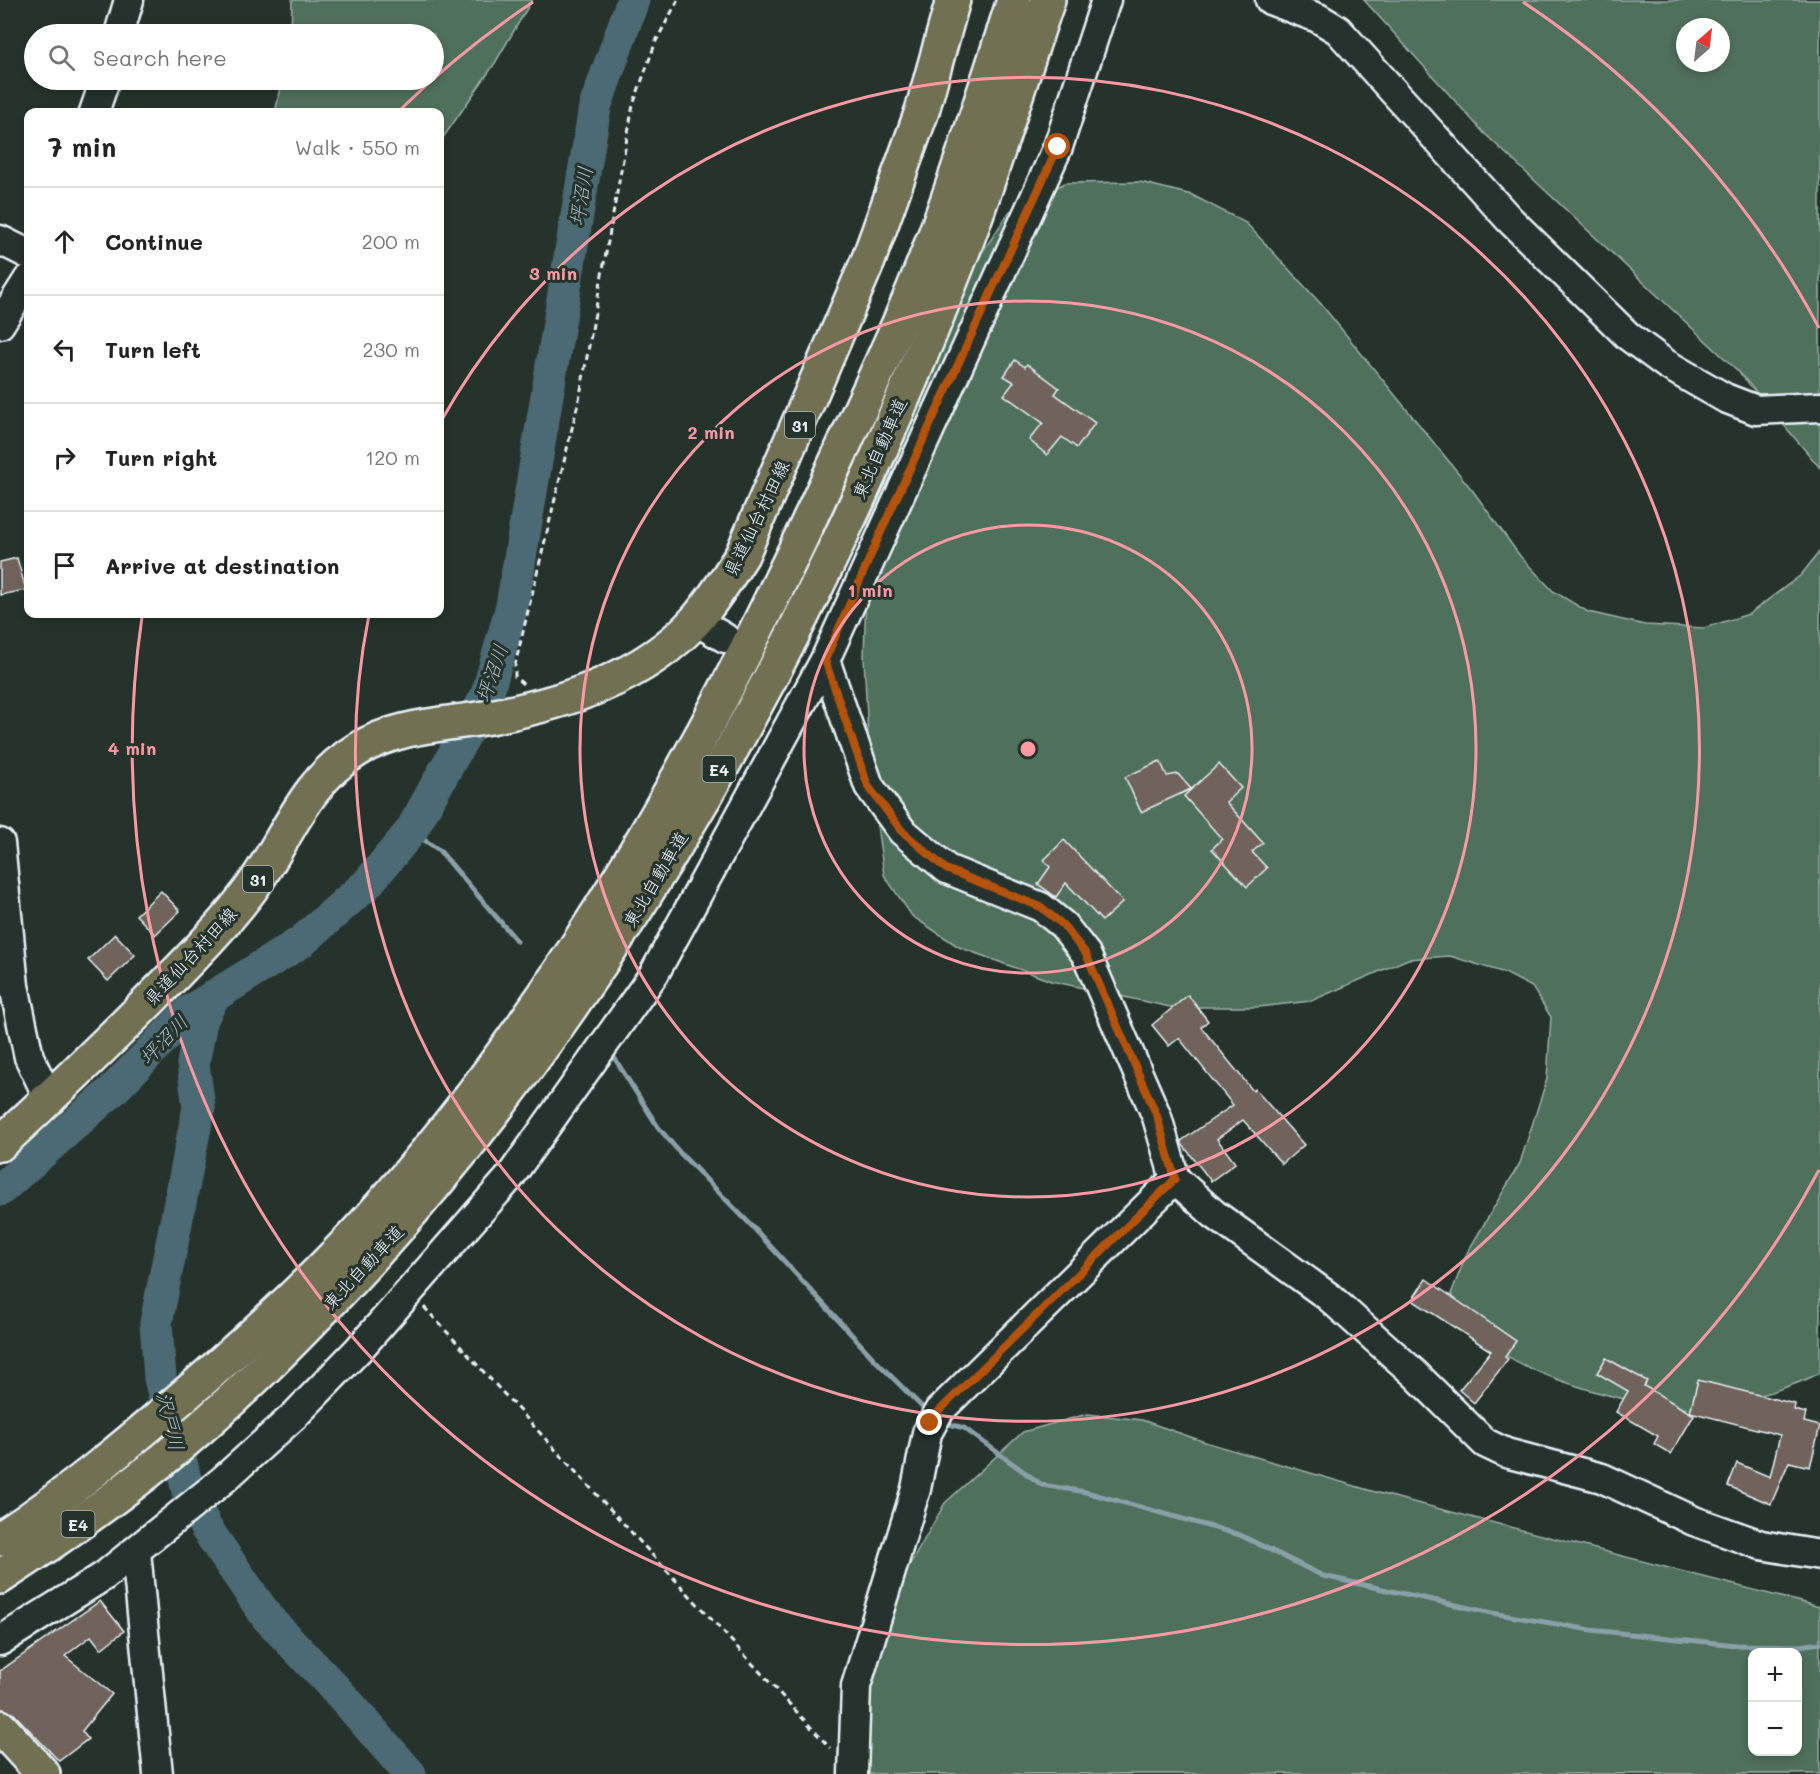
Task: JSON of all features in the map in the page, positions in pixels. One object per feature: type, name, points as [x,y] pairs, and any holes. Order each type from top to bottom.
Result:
[{"type":"main road","name":"県道仙台村田線","points":[[0,1144],[49,1099],[214,933],[248,893],[309,793],[330,769],[357,750],[384,737],[412,728],[492,717],[557,700],[613,681],[643,663],[696,621],[742,555],[864,272],[922,111],[953,0]]},
{"type":"main road","name":"東北自動車道","points":[[0,1539],[96,1470],[146,1430],[238,1351],[333,1257],[371,1217],[459,1111],[591,922],[670,793],[726,691],[790,562],[900,320],[935,233],[1014,0]]},
{"type":"main road","name":"東北自動車道","points":[[0,1577],[101,1508],[154,1467],[263,1371],[411,1216],[486,1124],[556,1030],[671,855],[808,603],[919,358],[995,162],[1048,0]]},
{"type":"main road","points":[[0,1727],[43,1774]]},
{"type":"street","points":[[122,24],[129,0]]},
{"type":"street","points":[[0,1641],[104,1576],[224,1480],[295,1415],[410,1291],[510,1178],[654,974],[885,523],[1058,147],[1106,0]]},
{"type":"street","points":[[1270,0],[1318,18],[1338,30],[1509,219],[1628,336],[1666,364],[1725,398],[1756,410],[1820,407]]},
{"type":"street","points":[[95,108],[102,90]]},
{"type":"street","points":[[0,240],[24,252]]},
{"type":"street","points":[[0,324],[24,286]]},
{"type":"street","points":[[696,621],[725,638]]},
{"type":"street","points":[[810,673],[868,786],[902,831],[946,869],[1041,907],[1063,925],[1086,954],[1157,1116],[1175,1179],[1214,1214],[1329,1297],[1414,1373],[1485,1443],[1506,1453],[1602,1478],[1694,1521],[1761,1545],[1820,1555]]},
{"type":"street","points":[[0,843],[14,986],[29,1057],[49,1099]]},
{"type":"street","points":[[845,1765],[856,1686],[916,1489],[935,1417],[1175,1179]]},
{"type":"street","points":[[136,1551],[158,1774]]},
{"type":"path","points":[[526,687],[515,677],[515,665],[580,395],[633,105],[656,41],[678,0]]},
{"type":"path","points":[[410,1291],[845,1765]]},
{"type":"green space","points":[[292,0],[532,0],[495,63],[444,136],[444,108],[276,108],[280,90],[444,90],[444,24],[291,24]]},
{"type":"green space","points":[[1364,0],[1820,0],[1820,468],[1739,372],[1484,133]]},
{"type":"green space","points":[[1140,182],[1192,195],[1246,223],[1321,304],[1473,491],[1520,556],[1553,591],[1588,612],[1645,625],[1704,628],[1749,614],[1801,575],[1820,551],[1820,1373],[1772,1392],[1715,1406],[1683,1408],[1663,1406],[1615,1397],[1540,1373],[1501,1352],[1486,1340],[1467,1318],[1451,1294],[1467,1253],[1520,1163],[1547,1079],[1551,1017],[1532,987],[1505,973],[1450,956],[1408,959],[1311,1001],[1259,1007],[1170,1007],[1051,981],[959,947],[912,916],[884,875],[870,776],[864,657],[868,524],[919,407],[979,257],[1010,211],[1065,183]]},
{"type":"green space","points":[[1087,1414],[1142,1420],[1205,1442],[1382,1494],[1820,1607],[1820,1774],[846,1774],[875,1651],[907,1570],[945,1503],[1023,1432]]},
{"type":"building","points":[[1015,360],[1025,367],[1027,364],[1059,388],[1055,394],[1095,423],[1077,448],[1062,437],[1047,455],[1029,440],[1043,423],[1004,395],[1014,382],[1004,376]]},
{"type":"building","points":[[17,558],[24,590],[0,595],[0,562]]},
{"type":"building","points":[[1160,761],[1167,776],[1178,774],[1191,789],[1141,812],[1125,777]]},
{"type":"building","points":[[1219,764],[1241,788],[1226,802],[1263,843],[1252,852],[1267,868],[1247,887],[1212,849],[1222,839],[1184,796]]},
{"type":"building","points":[[1064,840],[1123,902],[1102,921],[1066,883],[1056,897],[1038,884],[1050,867],[1044,860]]},
{"type":"building","points":[[161,891],[180,911],[155,935],[136,915]]},
{"type":"building","points":[[115,934],[135,955],[108,981],[88,960]]},
{"type":"building","points":[[1188,995],[1208,1021],[1201,1027],[1253,1091],[1255,1089],[1304,1145],[1282,1164],[1243,1120],[1217,1139],[1235,1163],[1211,1181],[1182,1144],[1181,1141],[1233,1105],[1179,1038],[1169,1046],[1152,1025]]},
{"type":"building","points":[[1426,1279],[1516,1341],[1505,1357],[1508,1359],[1474,1403],[1459,1390],[1491,1351],[1412,1300]]},
{"type":"building","points":[[1606,1358],[1647,1381],[1644,1386],[1694,1415],[1671,1454],[1654,1444],[1658,1436],[1616,1412],[1628,1391],[1597,1373]]},
{"type":"building","points":[[1698,1380],[1795,1404],[1794,1410],[1806,1413],[1804,1422],[1820,1426],[1810,1467],[1789,1462],[1771,1504],[1728,1486],[1737,1463],[1770,1477],[1780,1435],[1690,1412]]},
{"type":"building","points":[[100,1601],[124,1631],[101,1649],[91,1636],[65,1656],[112,1694],[82,1731],[88,1739],[59,1761],[14,1714],[0,1709],[0,1671]]},
{"type":"waterway","name":"坪沼川","points":[[0,1190],[112,1091],[190,1011],[301,942],[367,884],[411,831],[487,695],[512,606],[595,107],[633,0]]},
{"type":"waterway","points":[[411,831],[439,850],[517,941]]},
{"type":"waterway","name":"沢戸川","points":[[213,997],[201,1021],[193,1064],[199,1107],[156,1323],[160,1378],[188,1491],[206,1528],[267,1617],[342,1696],[410,1774]]},
{"type":"waterway","points":[[610,1051],[658,1127],[680,1153],[751,1225],[874,1359],[929,1414]]},
{"type":"waterway","points":[[942,1422],[964,1428],[1042,1485],[1086,1492],[1240,1535],[1323,1576],[1492,1613],[1591,1630],[1736,1645],[1799,1646],[1820,1643]]},
{"type":"route","points":[[930,1423],[939,1411],[1175,1179],[1157,1116],[1086,954],[1063,925],[1041,907],[946,869],[902,831],[868,786],[825,660],[885,523],[1058,147]]}]
